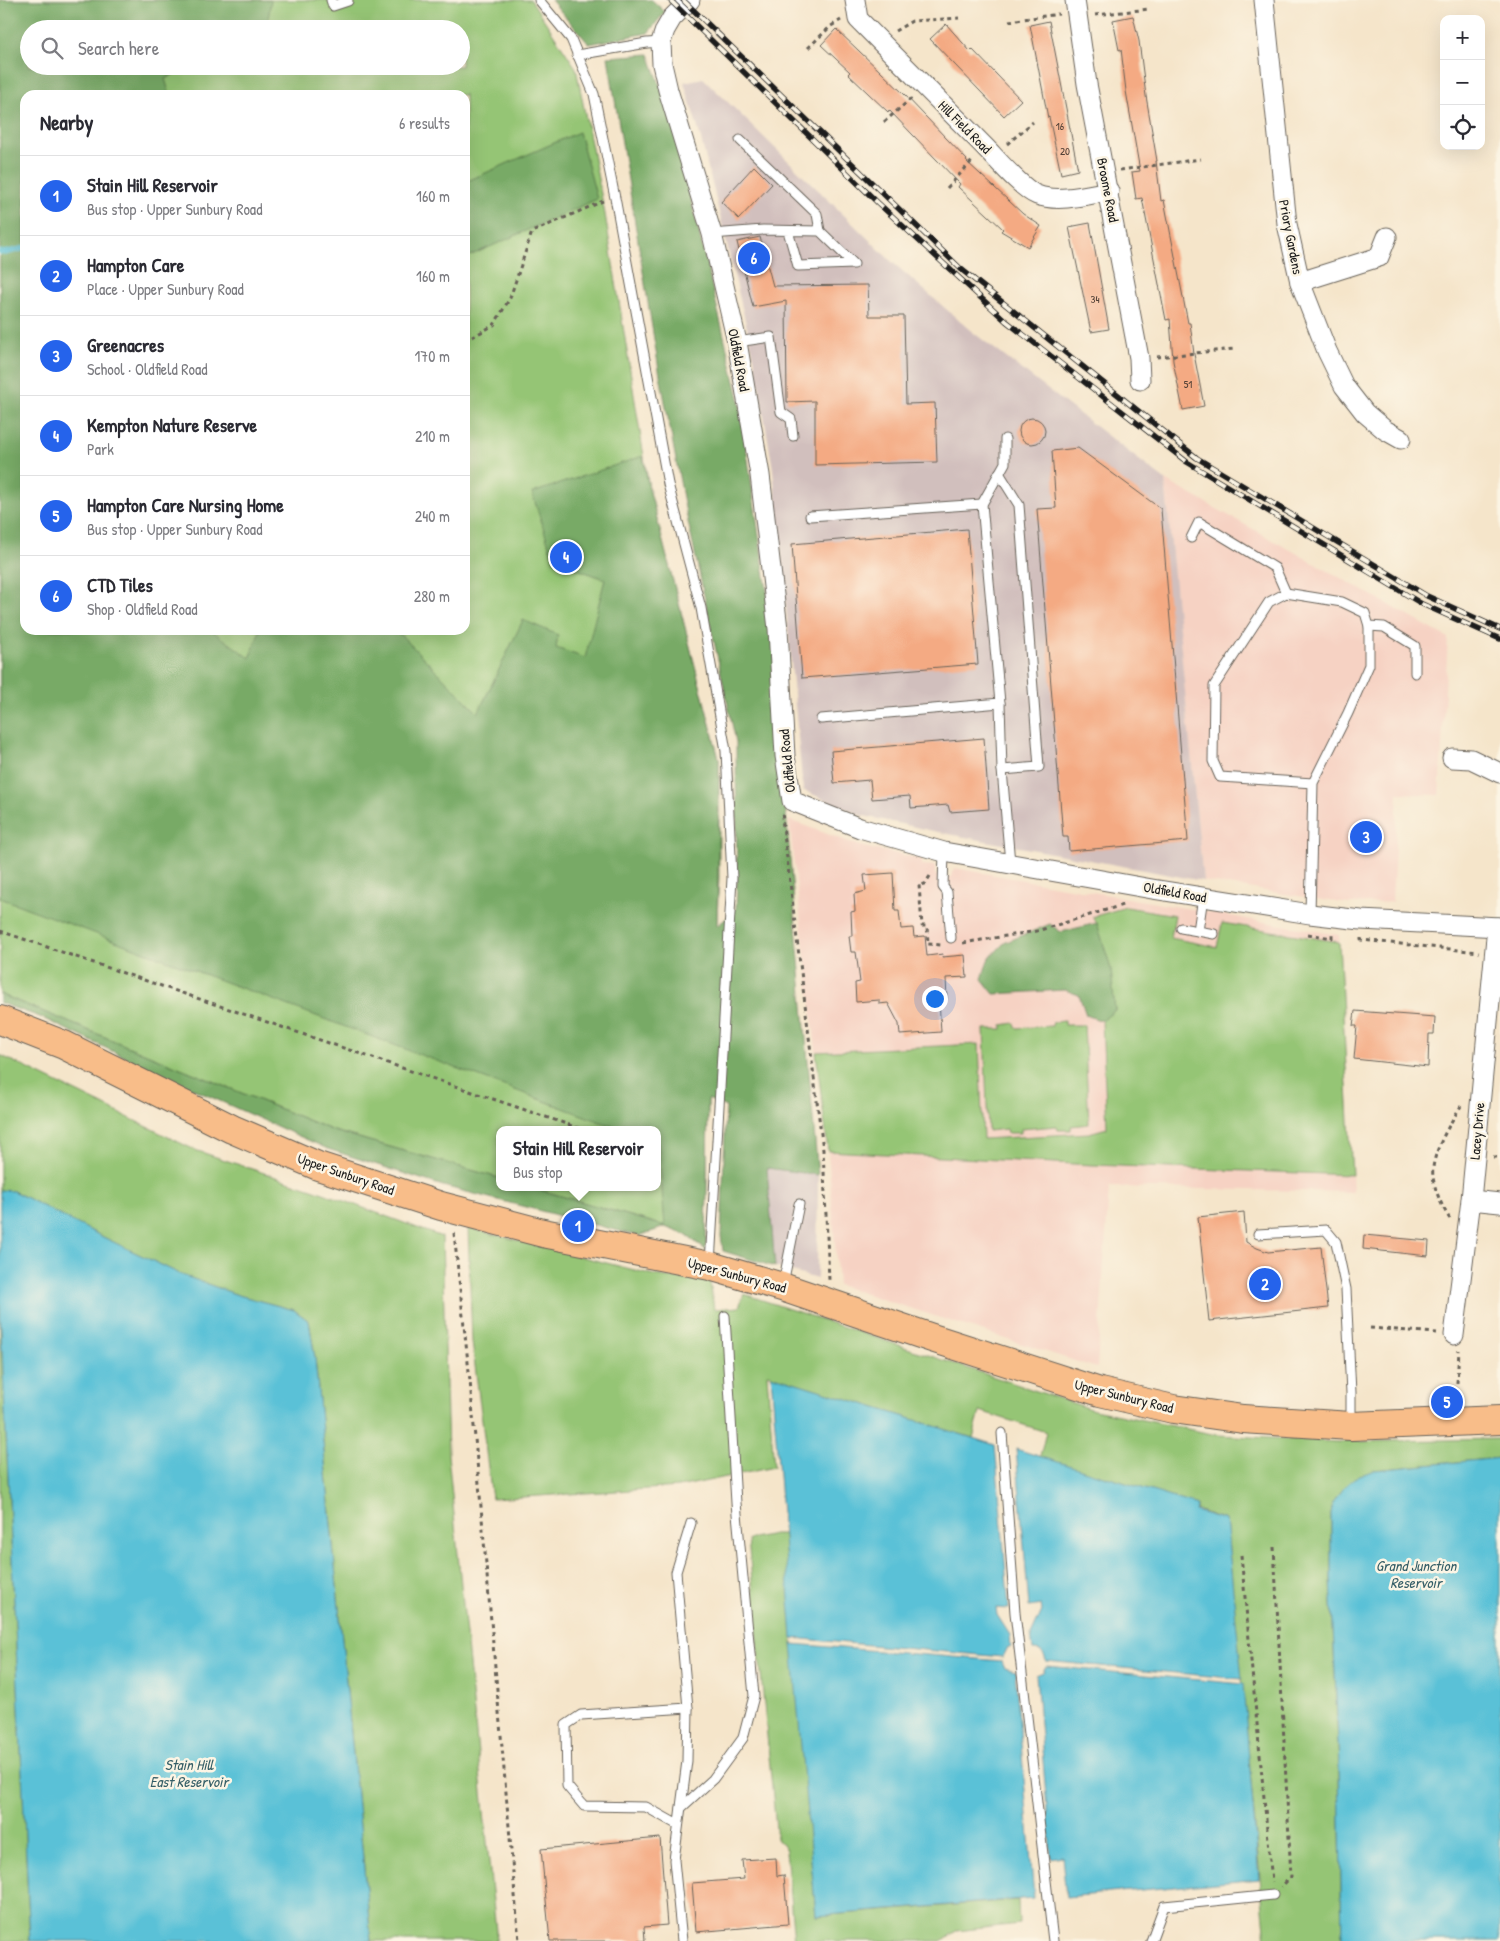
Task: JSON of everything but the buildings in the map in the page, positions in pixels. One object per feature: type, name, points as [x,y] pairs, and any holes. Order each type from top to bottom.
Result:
[{"type":"highway","name":"Upper Sunbury Road","points":[[0,1020],[64,1045],[232,1129],[318,1166],[440,1206],[543,1233],[710,1266],[782,1286],[932,1338],[1100,1392],[1173,1409],[1242,1420],[1351,1426],[1500,1420]]},
{"type":"street","points":[[661,42],[669,23],[690,0]]},
{"type":"street","name":"Priory Gardens","points":[[1264,0],[1286,224],[1300,282],[1327,351],[1344,386],[1365,414],[1385,430],[1401,439]]},
{"type":"street","name":"Hill Field Road","points":[[856,6],[858,19],[1027,188],[1040,196],[1069,197],[1108,191]]},
{"type":"street","name":"Broome Road","points":[[1076,9],[1085,69],[1139,358],[1140,380]]},
{"type":"street","name":"Oldfield Road","points":[[661,42],[662,64],[668,90],[712,234],[737,342],[760,475],[778,629],[785,756],[792,801],[860,828],[944,852],[1310,914],[1357,928],[1498,927]]},
{"type":"street","points":[[1300,282],[1379,257],[1387,237]]},
{"type":"street","points":[[1452,758],[1471,759],[1500,773]]},
{"type":"street","name":"Lacey Drive","points":[[1454,1335],[1471,1200],[1498,927]]},
{"type":"street","points":[[1471,1200],[1500,1203]]},
{"type":"lane","points":[[331,0],[333,6],[348,1]]},
{"type":"lane","points":[[539,0],[571,39],[594,94],[615,195],[668,484],[701,608],[726,751],[732,878],[710,1266]]},
{"type":"lane","points":[[577,55],[661,42]]},
{"type":"lane","points":[[740,140],[817,214],[820,231],[854,264],[798,266],[788,231]]},
{"type":"lane","points":[[712,234],[733,231],[820,231]]},
{"type":"lane","points":[[737,342],[771,337],[781,412],[792,419],[793,436]]},
{"type":"lane","points":[[1005,439],[1005,463],[982,504],[1000,703],[1002,770],[1010,863]]},
{"type":"lane","points":[[999,473],[1018,505],[1039,767],[1002,770]]},
{"type":"lane","points":[[810,516],[982,504]]},
{"type":"lane","points":[[1191,538],[1199,522],[1275,568],[1286,593]]},
{"type":"lane","points":[[1310,914],[1313,783],[1348,714],[1369,665],[1369,626],[1365,613],[1342,602],[1286,593],[1270,602],[1214,686],[1213,760],[1220,777],[1313,783]]},
{"type":"lane","points":[[1369,626],[1384,628],[1415,646],[1415,673]]},
{"type":"lane","points":[[821,719],[1000,703]]},
{"type":"lane","points":[[944,852],[943,887],[948,892],[951,941]]},
{"type":"lane","points":[[1198,931],[1203,897]]},
{"type":"lane","points":[[1181,928],[1214,934]]},
{"type":"lane","points":[[782,1286],[787,1270],[799,1204]]},
{"type":"lane","points":[[1258,1234],[1326,1230],[1336,1242],[1346,1289],[1351,1426]]},
{"type":"lane","points":[[681,1808],[713,1779],[743,1738],[754,1696],[736,1503],[725,1316]]},
{"type":"lane","points":[[1002,1434],[1015,1613],[1053,1941]]},
{"type":"lane","points":[[682,1941],[674,1860],[687,1761],[688,1708],[676,1572],[691,1523]]},
{"type":"lane","points":[[678,1825],[646,1807],[584,1806],[567,1786],[566,1725],[580,1715],[688,1708]]},
{"type":"lane","points":[[1151,1941],[1164,1906],[1274,1895]]},
{"type":"path","points":[[808,48],[856,6]]},
{"type":"path","points":[[1009,21],[1076,9],[1149,9]]},
{"type":"path","points":[[879,40],[912,22],[959,18]]},
{"type":"path","points":[[884,122],[925,87]]},
{"type":"path","points":[[947,188],[990,152],[1016,136],[1033,122]]},
{"type":"path","points":[[1104,172],[1201,159]]},
{"type":"path","points":[[470,338],[494,324],[510,298],[532,232],[615,195]]},
{"type":"path","points":[[1139,358],[1234,349]]},
{"type":"path","points":[[792,801],[782,818],[823,1150],[828,1252],[829,1290],[816,1286],[813,1297]]},
{"type":"path","points":[[924,847],[924,859],[932,866],[932,872],[925,884],[919,885],[922,926],[927,926],[928,944],[933,946],[951,941],[978,942],[1038,931],[1127,904]]},
{"type":"path","points":[[1357,928],[1361,940]]},
{"type":"path","points":[[1357,928],[1361,940]]},
{"type":"path","points":[[0,931],[572,1126]]},
{"type":"path","points":[[1304,933],[1332,938],[1333,931],[1339,932]]},
{"type":"path","points":[[1361,940],[1494,953]]},
{"type":"path","points":[[1463,1102],[1444,1133],[1432,1176],[1442,1207],[1465,1244]]},
{"type":"path","points":[[440,1206],[454,1232],[470,1381],[519,1941]]},
{"type":"path","points":[[1370,1328],[1460,1335],[1457,1383]]},
{"type":"path","points":[[1274,1547],[1291,1877],[1274,1895]]},
{"type":"path","points":[[1241,1555],[1274,1895]]},
{"type":"shaded area","points":[[703,78],[891,261],[970,330],[1165,480],[1203,881],[938,832],[860,815],[803,790],[773,469],[754,357],[700,135],[684,82]]},
{"type":"shaded area","points":[[1165,480],[1448,638],[1439,795],[1398,793],[1392,902],[1349,904],[1203,881]]},
{"type":"shaded area","points":[[789,820],[863,847],[922,859],[922,865],[935,866],[935,875],[952,877],[954,868],[1339,935],[1353,1192],[1109,1187],[1097,1368],[838,1285],[828,1151]]},
{"type":"shaded area","points":[[767,1168],[818,1175],[817,1279],[775,1267]]},
{"type":"green space","points":[[0,0],[531,0],[576,68],[605,214],[649,488],[719,759],[719,878],[708,1099],[706,1250],[686,1235],[665,1226],[544,1191],[661,1191],[661,1126],[496,1126],[496,1177],[334,1131],[0,994]]},
{"type":"green space","points":[[0,0],[271,0],[268,20],[20,20],[20,75],[173,75],[165,79],[168,90],[20,90],[20,635],[218,635],[250,658],[258,635],[401,635],[478,713],[523,620],[558,635],[556,648],[585,658],[605,579],[554,561],[532,493],[643,456],[649,488],[719,759],[717,926],[736,910],[736,742],[685,508],[659,370],[608,57],[649,54],[670,113],[739,398],[773,632],[785,802],[818,1175],[767,1168],[775,1267],[723,1251],[721,1236],[726,1107],[708,1099],[706,1250],[686,1235],[665,1227],[639,1236],[443,1186],[328,1149],[184,1085],[40,1017],[0,1003],[0,994],[334,1131],[496,1177],[496,1191],[544,1191],[665,1226],[661,1178],[661,1126],[611,1126],[0,898]]},
{"type":"green space","points":[[551,0],[652,0],[665,12],[648,33],[589,44]]},
{"type":"green space","points":[[579,132],[597,199],[470,256],[470,180]]},
{"type":"green space","points":[[1126,907],[1175,915],[1171,938],[1217,947],[1222,923],[1339,942],[1352,1175],[1093,1165],[828,1151],[816,1052],[979,1044],[983,1139],[1089,1133],[1107,1128],[1102,1021],[1115,1010],[1097,923],[1092,917]]},
{"type":"green space","points":[[1097,923],[1111,969],[1115,1010],[1102,1021],[1086,1015],[1079,995],[1065,990],[994,994],[982,979],[988,960],[1004,943],[1050,924],[1061,932]]},
{"type":"green space","points":[[1065,1021],[1065,1025],[1084,1025],[1089,1124],[1071,1126],[1071,1130],[1058,1130],[1057,1126],[1021,1129],[1021,1133],[1008,1133],[1007,1129],[988,1131],[984,1029],[1002,1029],[1002,1025],[1015,1023],[1016,1028],[1052,1026],[1053,1022]]},
{"type":"green space","points":[[0,1055],[195,1150],[315,1190],[442,1237],[448,1455],[497,1941],[371,1941],[315,1358],[309,1321],[294,1310],[238,1295],[182,1275],[13,1191],[0,1193]]},
{"type":"green space","points":[[468,1228],[654,1275],[710,1282],[714,1309],[739,1307],[744,1294],[1094,1410],[1217,1435],[1337,1442],[1500,1439],[1500,1458],[1374,1470],[1333,1503],[1331,1513],[1331,1578],[1339,1767],[1342,1941],[1266,1941],[1226,1520],[1196,1510],[1197,1505],[1040,1457],[1046,1432],[980,1411],[973,1438],[767,1374],[774,1467],[679,1487],[492,1499],[472,1342]]},
{"type":"green space","points":[[0,1307],[30,1941],[0,1941]]},
{"type":"green space","points":[[784,1534],[816,1916],[1018,1900],[1019,1924],[956,1931],[942,1941],[794,1941],[786,1850],[777,1839],[748,1539]]},
{"type":"water","name":"Stain Hill East Reservoir","points":[[1,1190],[13,1191],[182,1275],[238,1295],[294,1310],[309,1321],[315,1358],[371,1941],[30,1941],[0,1307]]},
{"type":"water","points":[[771,1375],[995,1445],[1009,1609],[996,1608],[997,1615],[1010,1635],[1011,1647],[1008,1647],[1003,1657],[792,1638]]},
{"type":"water","points":[[1016,1449],[1197,1505],[1195,1511],[1226,1520],[1242,1679],[1046,1661],[1042,1652],[1033,1650],[1031,1635],[1042,1611],[1041,1605],[1029,1607]]},
{"type":"water","name":"Grand Junction Reservoir","points":[[1500,1458],[1500,1941],[1342,1941],[1339,1767],[1331,1578],[1331,1513],[1333,1503],[1342,1489],[1354,1478],[1374,1470]]},
{"type":"water","points":[[792,1644],[1002,1661],[1005,1668],[1015,1671],[1034,1898],[816,1916]]},
{"type":"water","points":[[1046,1666],[1243,1684],[1259,1879],[1066,1897],[1062,1856],[1051,1858],[1036,1675],[1043,1672]]},
{"type":"waterway","points":[[0,252],[5,253],[20,249]]},
{"type":"railway","points":[[670,0],[878,203],[1006,321],[1187,462],[1422,604],[1500,639]]},
{"type":"railway","points":[[683,0],[961,269],[1197,458],[1427,596],[1500,629]]},
{"type":"place","name":"CTD Tiles","points":[[754,258]]},
{"type":"place","name":"Kempton Nature Reserve","points":[[566,557]]},
{"type":"place","name":"Greenacres","points":[[1366,837]]},
{"type":"place","name":"Stain Hill Reservoir","points":[[578,1226]]},
{"type":"place","name":"Hampton Care","points":[[1265,1284]]},
{"type":"place","name":"Hampton Care Nursing Home","points":[[1447,1402]]}]
